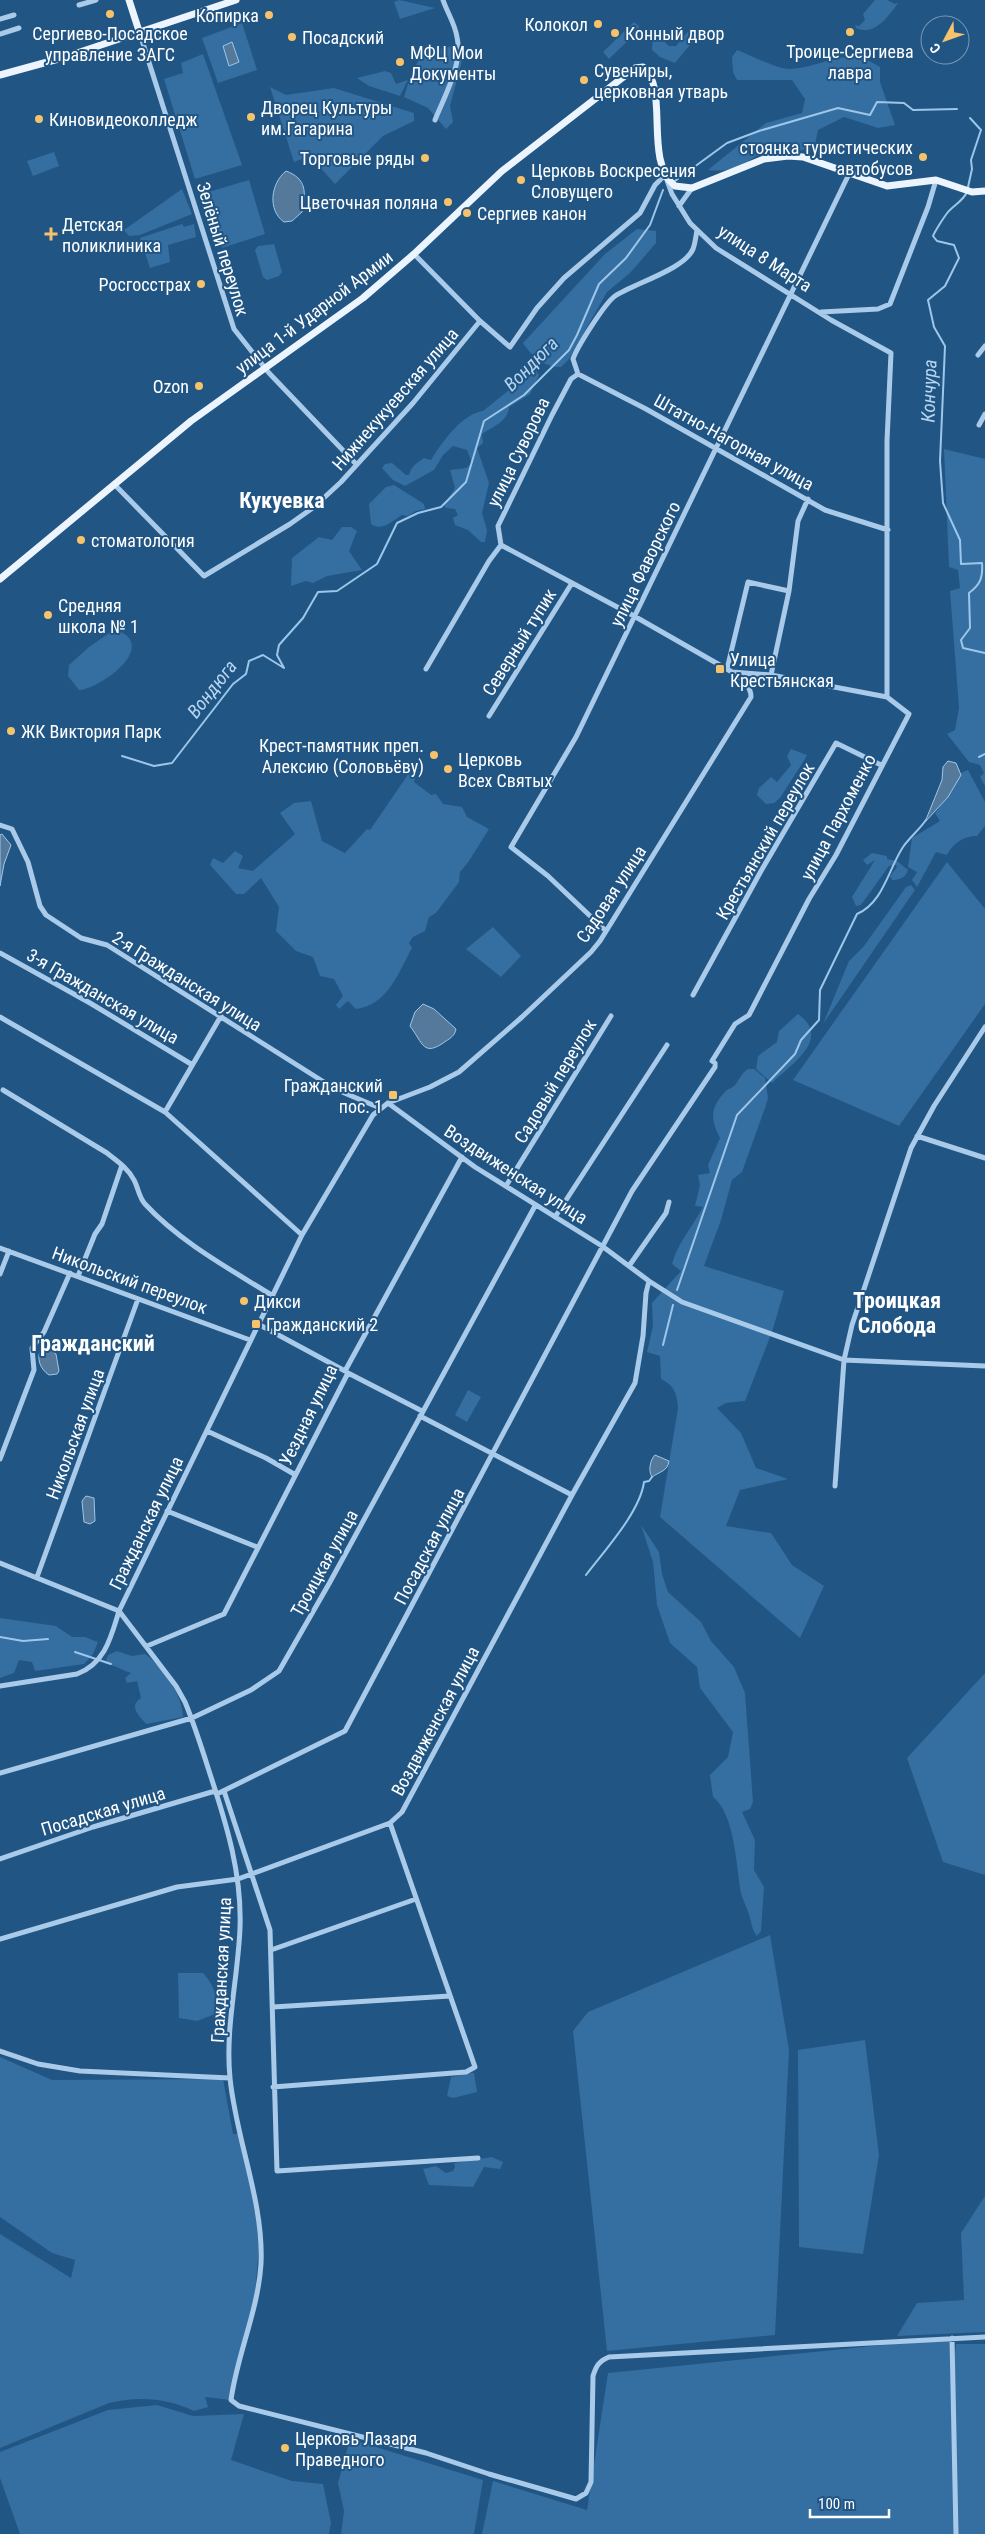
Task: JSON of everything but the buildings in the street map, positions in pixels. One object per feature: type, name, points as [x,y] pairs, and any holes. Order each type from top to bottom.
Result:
[{"type":"main road","points":[[129,0],[139,31]]},
{"type":"main road","points":[[0,75],[20,71],[236,0]]},
{"type":"main road","name":"улица 1-й Ударной Армии","points":[[0,579],[191,421],[355,304],[414,254],[502,171],[629,72],[643,67]]},
{"type":"main road","name":"улица 8 Марта","points":[[643,67],[652,77],[660,155],[665,175]]},
{"type":"main road","points":[[665,175],[675,186],[692,188],[774,157],[803,157],[887,186],[936,180],[972,192],[985,191]]},
{"type":"street","points":[[79,5],[96,0]]},
{"type":"street","points":[[435,120],[454,72],[457,55],[458,38],[443,0]]},
{"type":"street","points":[[0,19],[14,15]]},
{"type":"street","points":[[0,34],[19,28]]},
{"type":"street","name":"Зелёный переулок","points":[[139,31],[234,329],[266,369],[356,464]]},
{"type":"street","name":"улица Фаворского","points":[[606,931],[548,876],[511,846],[576,737],[639,602],[717,450],[849,174]]},
{"type":"street","points":[[414,254],[480,321],[510,347],[537,308],[564,278],[640,213],[654,185],[665,175]]},
{"type":"street","name":"улица 8 Марта","points":[[665,175],[679,206],[697,230],[716,248],[890,353],[887,441],[888,530]]},
{"type":"street","points":[[820,312],[878,309],[890,304],[928,207],[936,180]]},
{"type":"street","points":[[679,206],[692,188]]},
{"type":"street","points":[[578,374],[573,359],[577,346],[595,324],[605,306],[615,296],[670,270],[693,251],[697,230]]},
{"type":"street","name":"Нижнекукуевская улица","points":[[114,484],[204,576],[250,550],[314,507],[414,403],[480,321]]},
{"type":"street","points":[[978,355],[985,346]]},
{"type":"street","name":"улица Суворова","points":[[501,545],[498,526],[572,379],[578,374]]},
{"type":"street","name":"Штатно-Нагорная улица","points":[[578,374],[808,499],[844,517],[888,530]]},
{"type":"street","points":[[979,424],[985,414]]},
{"type":"street","points":[[772,675],[789,591],[798,521],[808,499]]},
{"type":"street","points":[[426,669],[488,561],[501,545],[634,616],[729,671],[772,675],[887,698],[888,530]]},
{"type":"street","points":[[729,671],[748,582],[789,591]]},
{"type":"street","name":"Северный тупик","points":[[489,716],[572,583]]},
{"type":"street","name":"Садовая улица","points":[[373,1115],[388,1103],[430,1087],[459,1072],[522,1018],[591,952],[606,931],[751,697],[751,692],[743,680],[729,671]]},
{"type":"street","name":"улица Пархоменко","points":[[602,1246],[632,1190],[715,1067],[715,1063],[712,1061],[735,1024],[750,1014],[810,899],[836,855],[909,714],[887,698]]},
{"type":"street","name":"Крестьянский переулок","points":[[693,995],[713,962],[761,871],[836,743],[881,765]]},
{"type":"street","name":"2-я Гражданская улица","points":[[0,825],[12,829],[16,836],[28,862],[40,906],[46,915],[81,938],[107,945],[335,1089],[380,1108]]},
{"type":"street","name":"3-я Гражданская улица","points":[[0,953],[90,1003],[191,1064]]},
{"type":"street","points":[[165,1112],[191,1064],[221,1016]]},
{"type":"street","name":"Садовый переулок","points":[[506,1186],[612,1016]]},
{"type":"street","points":[[0,1017],[59,1053],[165,1112],[302,1235]]},
{"type":"street","points":[[835,1486],[844,1360],[852,1325],[917,1136],[985,1027]]},
{"type":"street","points":[[555,1217],[667,1044]]},
{"type":"street","points":[[3,1090],[107,1153],[122,1165],[134,1179],[143,1202],[162,1220],[209,1255],[273,1296]]},
{"type":"street","name":"Воздвиженская улица","points":[[0,1939],[178,1887],[238,1879],[390,1823],[402,1812],[572,1495],[635,1383],[643,1336],[646,1293],[649,1281],[602,1246],[534,1206],[462,1157],[388,1103]]},
{"type":"street","name":"Гражданская улица","points":[[373,1115],[302,1235],[120,1611],[176,1686],[192,1718],[226,1823],[238,1879],[240,1928],[231,2016],[230,2078],[260,2235],[261,2265],[246,2342],[233,2384],[231,2400],[239,2406],[426,2453],[488,2474],[576,2499],[586,2493],[591,2482],[593,2376],[595,2366],[601,2360],[609,2357],[952,2338]]},
{"type":"street","points":[[917,1136],[985,1158]]},
{"type":"street","name":"Уездная улица","points":[[147,1646],[224,1614],[346,1372],[462,1157]]},
{"type":"street","points":[[78,1276],[95,1234],[102,1224],[122,1165]]},
{"type":"street","points":[[629,1266],[666,1213],[669,1202]]},
{"type":"street","name":"Троицкая улица","points":[[0,1773],[192,1718],[251,1690],[279,1672],[534,1206]]},
{"type":"street","name":"Посадская улица","points":[[0,1859],[93,1827],[224,1791],[345,1731],[602,1246]]},
{"type":"street","name":"Никольский переулок","points":[[0,1248],[250,1340]]},
{"type":"street","points":[[0,1274],[9,1251]]},
{"type":"street","points":[[0,1459],[34,1370],[32,1348],[44,1332],[70,1274]]},
{"type":"street","points":[[649,1281],[682,1302],[844,1360],[985,1366]]},
{"type":"street","name":"Никольская улица","points":[[37,1577],[138,1299]]},
{"type":"street","points":[[258,1324],[493,1454],[572,1495]]},
{"type":"street","points":[[207,1431],[266,1458],[294,1474]]},
{"type":"street","points":[[167,1511],[257,1547]]},
{"type":"street","points":[[0,1563],[120,1611],[108,1646],[99,1660],[89,1670],[77,1674],[0,1686]]},
{"type":"street","points":[[224,1791],[270,1930],[273,2007],[273,2087],[277,2171],[478,2158]]},
{"type":"street","points":[[273,2087],[448,2074],[466,2072],[475,2066],[390,1823]]},
{"type":"street","points":[[271,1950],[416,1899]]},
{"type":"street","points":[[273,2007],[450,1996]]},
{"type":"street","points":[[0,2051],[38,2064],[80,2071],[230,2078]]},
{"type":"street","points":[[956,2534],[952,2338],[985,2337]]},
{"type":"shaded area","points":[[399,0],[435,8],[400,19],[394,2]]},
{"type":"shaded area","points":[[875,0],[887,0],[895,4],[899,2],[886,18],[875,27],[869,30],[856,28],[855,25],[859,26],[865,20],[863,14]]},
{"type":"shaded area","points":[[634,22],[639,26],[638,31],[609,59],[603,52]]},
{"type":"shaded area","points":[[242,23],[257,70],[218,83],[202,38]]},
{"type":"shaded area","points":[[691,28],[699,34],[675,63],[660,57],[652,50],[653,32],[669,46],[676,46]]},
{"type":"shaded area","points":[[232,42],[239,62],[229,66],[223,46]]},
{"type":"shaded area","points":[[460,44],[463,57],[450,106],[453,122],[446,129],[428,108],[404,97],[408,84],[419,77],[416,65],[422,54]]},
{"type":"shaded area","points":[[737,50],[789,69],[802,68],[845,57],[867,60],[880,67],[880,82],[895,125],[878,128],[844,117],[818,130],[815,144],[808,148],[759,155],[734,168],[719,171],[708,170],[766,123],[802,113],[805,99],[792,80],[737,80],[733,72],[732,57]]},
{"type":"shaded area","points":[[203,54],[242,165],[195,179],[164,79],[183,73],[181,63]]},
{"type":"shaded area","points":[[385,71],[391,73],[396,84],[408,80],[400,96],[369,86],[357,78]]},
{"type":"shaded area","points":[[270,87],[286,95],[334,88],[414,113],[414,121],[383,136],[335,184],[310,156],[294,162]]},
{"type":"shaded area","points":[[54,152],[59,166],[33,176],[27,161]]},
{"type":"shaded area","points":[[286,171],[293,174],[301,182],[304,198],[302,212],[292,221],[284,222],[275,211],[273,197],[277,182]]},
{"type":"shaded area","points":[[249,180],[265,234],[222,248],[205,193]]},
{"type":"shaded area","points":[[182,189],[192,214],[140,235],[129,236],[124,230]]},
{"type":"shaded area","points":[[182,224],[184,227],[194,224],[196,237],[168,245],[170,262],[150,268],[140,238]]},
{"type":"shaded area","points":[[637,229],[656,231],[656,243],[630,273],[607,292],[569,359],[561,367],[549,366],[539,360],[523,343],[605,254]]},
{"type":"shaded area","points":[[274,244],[282,272],[279,276],[267,280],[263,277],[255,250],[258,246]]},
{"type":"shaded area","points":[[535,369],[539,375],[530,394],[509,407],[503,420],[482,434],[483,443],[477,448],[489,483],[482,513],[487,530],[485,542],[481,542],[468,530],[455,525],[453,518],[458,515],[455,509],[446,508],[444,505],[455,488],[450,470],[466,468],[472,463],[467,450],[453,446],[443,455],[434,470],[405,486],[393,480],[382,468],[385,464],[392,463],[406,475],[409,475],[413,467],[424,458],[431,460],[447,437],[460,423],[475,413],[483,411]]},
{"type":"shaded area","points":[[944,449],[985,459],[985,786],[980,777],[984,773],[980,765],[969,762],[947,734],[955,730],[959,708],[950,591],[960,588],[958,570],[949,567]]},
{"type":"shaded area","points":[[394,485],[424,504],[425,509],[416,511],[408,516],[402,515],[383,526],[379,527],[371,524],[369,504],[386,487]]},
{"type":"shaded area","points":[[342,527],[351,527],[357,531],[349,551],[362,570],[327,576],[313,583],[306,581],[291,586],[292,558],[319,537],[332,540]]},
{"type":"shaded area","points":[[112,631],[121,632],[129,638],[132,646],[130,654],[116,671],[96,684],[79,690],[68,676],[69,665],[89,647]]},
{"type":"shaded area","points":[[791,749],[807,755],[780,798],[774,803],[766,804],[757,795],[759,788],[771,777],[777,782],[791,765],[787,756]]},
{"type":"shaded area","points":[[948,761],[956,763],[961,775],[948,797],[925,822],[942,780],[943,767]]},
{"type":"shaded area","points":[[968,770],[985,802],[985,826],[977,836],[968,837],[956,844],[947,855],[936,852],[917,887],[912,880],[917,872],[908,867],[912,838],[940,821],[935,813],[952,791],[961,773]]},
{"type":"shaded area","points":[[417,771],[414,782],[431,795],[436,794],[443,804],[462,807],[467,817],[489,829],[460,872],[459,882],[436,913],[429,917],[425,931],[413,937],[409,943],[412,948],[397,977],[384,995],[367,1006],[356,1009],[348,1001],[339,1009],[336,1005],[343,996],[334,979],[320,976],[313,957],[296,951],[276,931],[279,907],[261,878],[244,894],[236,894],[210,865],[213,858],[223,863],[235,851],[243,856],[238,868],[253,871],[295,834],[280,813],[294,803],[311,801],[322,841],[345,853],[367,829],[370,830],[409,773]]},
{"type":"shaded area","points":[[2,834],[11,845],[4,864],[0,886],[0,835]]},
{"type":"shaded area","points":[[872,853],[887,856],[887,859],[897,861],[908,870],[902,878],[892,880],[890,876],[897,867],[896,865],[889,866],[861,905],[856,906],[852,897],[875,860],[867,865],[863,860]]},
{"type":"shaded area","points":[[947,862],[985,909],[985,1004],[899,1126],[793,1080]]},
{"type":"shaded area","points":[[911,885],[915,890],[823,1024],[849,961],[864,946],[906,887]]},
{"type":"shaded area","points":[[493,927],[521,956],[501,977],[466,949]]},
{"type":"shaded area","points":[[423,1004],[434,1009],[456,1029],[451,1037],[432,1048],[428,1048],[421,1043],[410,1026],[415,1012]]},
{"type":"shaded area","points":[[798,1014],[808,1023],[811,1033],[810,1042],[797,1060],[772,1083],[756,1069],[758,1056],[777,1042],[779,1031]]},
{"type":"shaded area","points":[[748,1069],[754,1069],[765,1078],[768,1098],[742,1172],[732,1180],[721,1220],[704,1266],[784,1291],[772,1332],[745,1401],[726,1403],[717,1408],[741,1433],[756,1468],[788,1479],[740,1490],[726,1526],[771,1533],[792,1565],[824,1586],[800,1638],[660,1517],[678,1408],[674,1391],[661,1379],[660,1356],[647,1352],[653,1326],[652,1303],[681,1271],[672,1264],[682,1242],[703,1207],[695,1206],[700,1185],[698,1175],[710,1173],[708,1165],[720,1138],[714,1125],[714,1108],[727,1090],[735,1085],[742,1074]]},
{"type":"shaded area","points":[[46,1347],[56,1354],[59,1371],[57,1374],[49,1375],[43,1370],[40,1363],[41,1349]]},
{"type":"shaded area","points":[[468,1390],[481,1397],[467,1422],[455,1415]]},
{"type":"shaded area","points":[[655,1455],[669,1461],[665,1469],[652,1477],[650,1466]]},
{"type":"shaded area","points":[[86,1496],[94,1498],[95,1521],[90,1524],[84,1522],[82,1501]]},
{"type":"shaded area","points":[[641,1525],[659,1552],[662,1574],[668,1592],[701,1622],[711,1641],[734,1667],[745,1693],[753,1802],[750,1809],[742,1812],[755,1840],[754,1870],[764,1887],[761,1931],[757,1936],[741,1893],[730,1828],[726,1815],[713,1797],[710,1775],[728,1757],[733,1732],[700,1688],[697,1667],[670,1643],[657,1605],[653,1562]]},
{"type":"shaded area","points":[[0,1618],[56,1626],[72,1637],[85,1637],[98,1642],[93,1654],[84,1664],[35,1671],[32,1662],[19,1660],[14,1673],[0,1678]]},
{"type":"shaded area","points":[[117,1651],[132,1656],[145,1654],[152,1659],[175,1691],[183,1717],[146,1724],[135,1708],[135,1704],[141,1698],[137,1681],[127,1683],[125,1678],[131,1673],[105,1664],[108,1655]]},
{"type":"shaded area","points":[[985,1673],[985,1875],[943,1862],[907,1758]]},
{"type":"shaded area","points":[[770,1935],[789,2050],[775,2335],[607,2351],[573,2031],[588,2012]]},
{"type":"shaded area","points":[[178,1973],[203,1973],[210,1982],[214,1992],[216,2002],[215,2014],[197,2021],[179,2018]]},
{"type":"shaded area","points":[[865,2040],[879,2155],[863,2254],[799,2247],[798,2050]]},
{"type":"shaded area","points":[[0,2057],[52,2080],[223,2079],[233,2134],[240,2134],[260,2235],[254,2306],[231,2400],[205,2397],[208,2407],[194,2411],[173,2403],[153,2400],[131,2399],[109,2403],[0,2448],[0,2234],[71,2278],[75,2260],[52,2253],[0,2217]]},
{"type":"shaded area","points":[[474,2073],[477,2092],[453,2098],[447,2096],[451,2077]]},
{"type":"shaded area","points":[[492,2157],[503,2162],[500,2169],[484,2167],[473,2187],[429,2185],[423,2169],[436,2166],[446,2173],[453,2171],[454,2163]]},
{"type":"shaded area","points":[[985,2196],[985,2332],[897,2336],[917,2303],[964,2300],[961,2233]]},
{"type":"shaded area","points":[[952,2338],[953,2371],[956,2344],[985,2344],[985,2534],[482,2534],[493,2481],[587,2510],[608,2373]]},
{"type":"shaded area","points":[[157,2405],[193,2416],[244,2414],[231,2460],[292,2481],[323,2484],[331,2523],[329,2534],[20,2534],[0,2478],[0,2452],[108,2410]]},
{"type":"shaded area","points":[[350,2439],[483,2480],[474,2534],[341,2534],[344,2511],[338,2483]]},
{"type":"waterway","name":"Вондюга","points":[[675,181],[727,143],[759,131],[838,108],[870,115],[877,102],[904,103],[913,110],[957,109]]},
{"type":"waterway","name":"Кончура","points":[[968,187],[972,169],[971,160],[981,130],[970,118]]},
{"type":"waterway","name":"Вондюга","points":[[122,756],[154,766],[172,763],[233,684],[246,674],[249,661],[263,655],[284,668],[277,655],[279,645],[303,618],[318,592],[337,591],[377,564],[397,523],[418,513],[441,507],[466,482],[484,421],[524,395],[569,350],[599,284],[626,258],[650,225],[663,190]]},
{"type":"waterway","name":"Кончура","points":[[967,192],[948,212],[933,236],[937,241],[954,245],[959,258],[945,286],[928,300],[934,327],[945,346],[940,461],[943,503],[960,540],[961,564],[982,563],[980,580],[969,593],[970,628],[961,640],[963,648],[985,653]]},
{"type":"waterway","points":[[979,757],[985,754]]},
{"type":"waterway","points":[[677,1290],[737,1115],[795,1054],[801,1040],[819,1020],[820,990],[857,914],[866,909],[879,894],[903,847],[926,820]]},
{"type":"waterway","points":[[663,1345],[673,1305]]},
{"type":"waterway","points":[[586,1575],[629,1518],[636,1506],[644,1482],[649,1481],[652,1477]]},
{"type":"waterway","points":[[0,1637],[23,1641],[48,1639]]},
{"type":"waterway","points":[[75,1652],[111,1664]]},
{"type":"place","name":"Сергиево-Посадское управление ЗАГС","points":[[110,14]]},
{"type":"place","name":"Копирка","points":[[269,15]]},
{"type":"place","name":"Колокол","points":[[598,24]]},
{"type":"place","name":"Троице-Сергиева лавра","points":[[850,32]]},
{"type":"place","name":"Конный двор","points":[[615,33]]},
{"type":"place","name":"Посадский","points":[[292,37]]},
{"type":"place","name":"МФЦ Мои Документы","points":[[400,62]]},
{"type":"place","name":"Сувениры, церковная утварь","points":[[584,80]]},
{"type":"place","name":"Дворец Культуры им.Гагарина","points":[[251,117]]},
{"type":"place","name":"Киновидеоколледж","points":[[39,119]]},
{"type":"place","name":"стоянка туристических автобусов","points":[[923,157]]},
{"type":"place","name":"Торговые ряды","points":[[425,158]]},
{"type":"place","name":"Церковь Воскресения Словущего","points":[[521,180]]},
{"type":"place","name":"Цветочная поляна","points":[[448,202]]},
{"type":"place","name":"Сергиев канон","points":[[467,213]]},
{"type":"place","name":"Детская поликлиника","points":[[51,234]]},
{"type":"place","name":"Росгосстрах","points":[[201,284]]},
{"type":"place","name":"Ozon","points":[[199,386]]},
{"type":"place","name":"стоматология","points":[[81,540]]},
{"type":"place","name":"Средняя школа № 1","points":[[48,615]]},
{"type":"place","name":"Улица Крестьянская","points":[[720,669]]},
{"type":"place","name":"ЖК Виктория Парк","points":[[11,731]]},
{"type":"place","name":"Крест-памятник преп. Алексию (Соловьёву)","points":[[434,755]]},
{"type":"place","name":"Церковь Всех Святых","points":[[448,769]]},
{"type":"place","name":"Гражданский пос. 1","points":[[393,1095]]},
{"type":"place","name":"Дикси","points":[[244,1301]]},
{"type":"place","name":"Гражданский 2","points":[[256,1324]]},
{"type":"place","name":"Церковь Лазаря Праведного","points":[[285,2448]]},
{"type":"district","name":"Кукуевка","points":[[282,500]]},
{"type":"district","name":"Троицкая Слобода","points":[[897,1312]]},
{"type":"district","name":"Гражданский","points":[[93,1343]]}]
